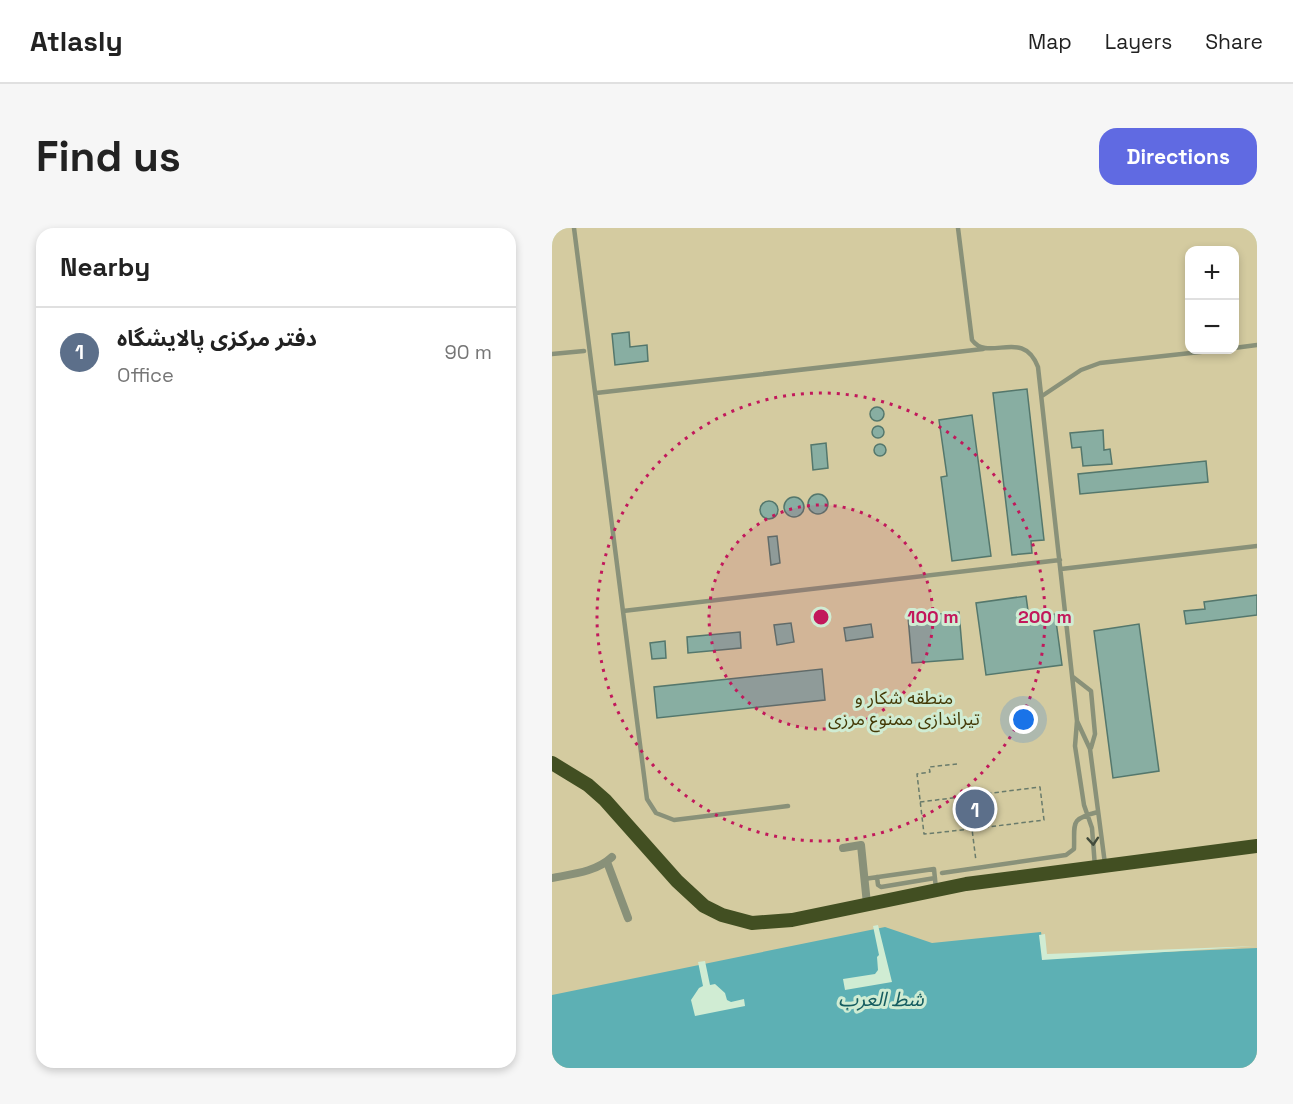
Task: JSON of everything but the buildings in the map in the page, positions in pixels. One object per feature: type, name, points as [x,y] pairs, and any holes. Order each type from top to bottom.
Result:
[{"type":"main road","points":[[552,763],[588,785],[604,800],[690,894],[704,906],[722,915],[752,923],[792,921],[867,904],[936,884],[1100,867],[1257,846]]},
{"type":"main road","points":[[552,773],[583,792],[599,806],[684,901],[718,923],[752,932],[794,929],[967,893],[1257,854]]},
{"type":"street","points":[[843,848],[861,845],[867,904]]},
{"type":"street","points":[[552,878],[592,870],[603,866],[610,860],[628,918]]},
{"type":"lane","points":[[574,228],[645,790],[650,806],[656,813],[674,820],[788,806]]},
{"type":"lane","points":[[958,228],[972,340],[979,346],[998,347]]},
{"type":"lane","points":[[1239,347],[1257,345]]},
{"type":"lane","points":[[596,393],[998,347],[1015,346],[1025,349],[1034,356],[1042,396],[1061,569],[1077,721],[1075,746],[1079,777],[1100,867]]},
{"type":"lane","points":[[552,354],[584,351]]},
{"type":"lane","points":[[1042,396],[1081,370],[1100,363],[1185,354]]},
{"type":"lane","points":[[1061,569],[1257,546]]},
{"type":"lane","points":[[622,611],[1060,560]]},
{"type":"lane","points":[[1072,677],[1091,691],[1095,734],[1090,749]]},
{"type":"lane","points":[[1077,721],[1090,749],[1094,774],[1100,867]]},
{"type":"lane","points":[[1079,777],[1094,774]]},
{"type":"lane","points":[[942,873],[1070,854],[1074,849],[1073,832],[1084,805]]},
{"type":"lane","points":[[1077,821],[1098,812]]},
{"type":"lane","points":[[864,879],[877,877],[934,869],[936,884],[881,887],[878,885],[877,877]]},
{"type":"path","points":[[921,802],[1040,787],[1044,820],[924,834],[917,774],[930,772],[929,767],[957,764]]},
{"type":"path","points":[[972,829],[977,868]]},
{"type":"green space","name":"منطقه شکار و تیراندازی ممنوع مرزی","points":[[552,228],[1257,228],[1257,1068],[552,1068]]},
{"type":"water","name":"شط العرب","points":[[885,927],[932,943],[1041,932],[1045,957],[1257,948],[1257,1068],[552,1068],[552,995]]},
{"type":"pier","points":[[878,925],[892,982],[845,990],[843,979],[875,974],[878,970],[877,957],[879,955],[873,926]]},
{"type":"pier","points":[[1045,934],[1047,954],[1257,946],[1042,960],[1039,935]]},
{"type":"pier","points":[[705,961],[710,985],[715,984],[731,1002],[744,999],[745,1006],[695,1016],[691,1000],[703,986],[698,962]]},
{"type":"place","name":"دفتر مرکزی پالایشگاه","points":[[975,809]]}]
